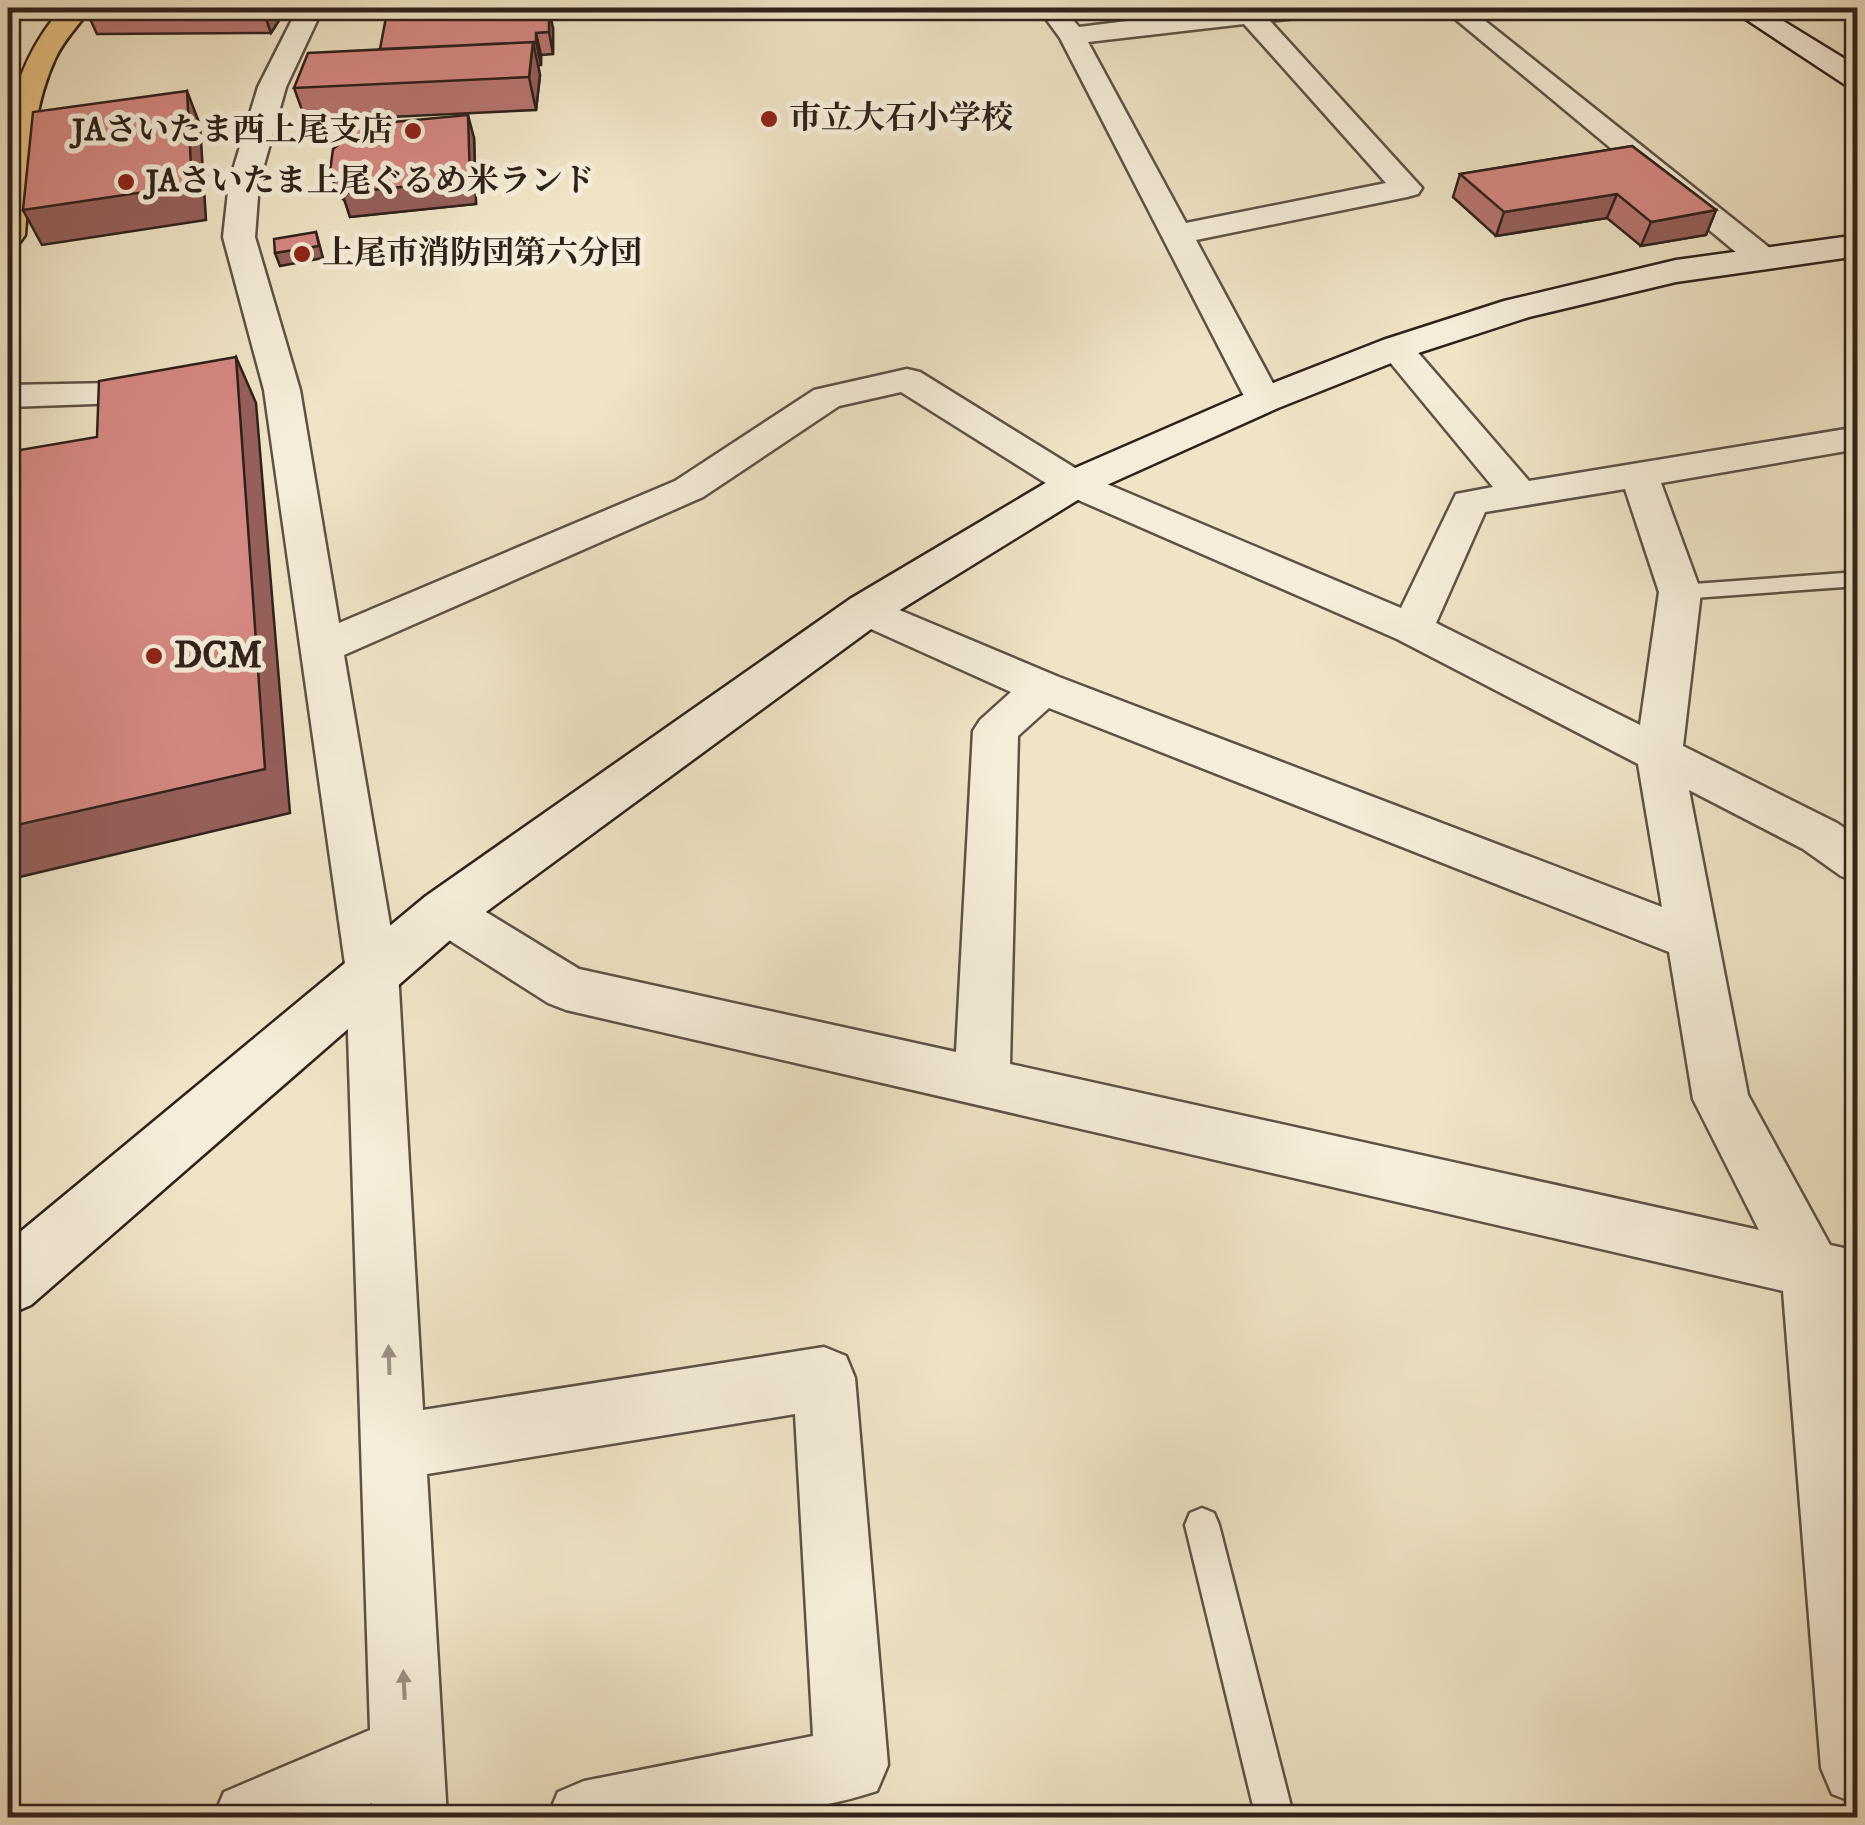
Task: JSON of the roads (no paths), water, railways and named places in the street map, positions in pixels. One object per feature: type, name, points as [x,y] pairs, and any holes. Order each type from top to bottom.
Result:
[{"type":"main road","points":[[8,235],[24,92],[53,31],[77,8]]},
{"type":"street","points":[[250,1818],[409,1784],[372,971],[282,390],[239,237],[244,183],[272,87],[310,8]]},
{"type":"street","points":[[1050,8],[1072,36],[1264,400]]},
{"type":"street","points":[[1072,36],[1248,11],[1313,8]]},
{"type":"street","points":[[1454,8],[1760,256]]},
{"type":"street","points":[[1743,8],[1858,80]]},
{"type":"street","points":[[1176,236],[1407,188],[1248,11]]},
{"type":"street","points":[[8,1283],[446,912],[866,610],[1074,484],[1264,400],[1396,348],[1517,310],[1676,271],[1858,245]]},
{"type":"street","points":[[1396,348],[1520,495]]},
{"type":"street","points":[[323,647],[689,490],[827,398],[907,380],[1074,484],[1412,629],[1659,752],[1845,838]]},
{"type":"street","points":[[242,391],[282,390]]},
{"type":"street","points":[[8,396],[203,392]]},
{"type":"street","points":[[1412,629],[1470,503],[1854,442]]},
{"type":"street","points":[[1638,475],[1680,592],[1659,752],[1721,1100],[1834,1274],[1858,1768]]},
{"type":"street","points":[[866,610],[1043,688],[1695,941]]},
{"type":"street","points":[[982,1083],[996,731],[1043,688]]},
{"type":"street","points":[[446,912],[566,988],[1834,1274]]},
{"type":"street","points":[[393,1446],[824,1378],[851,1765],[584,1818]]},
{"type":"lane","points":[[1680,592],[1858,579]]},
{"type":"lane","points":[[1202,1524],[1275,1818]]},
{"type":"place","name":"市立大石小学校","points":[[769,119]]},
{"type":"place","name":"JAさいたま西上尾支店","points":[[413,131]]},
{"type":"place","name":"JAさいたま上尾ぐるめ米ランド","points":[[126,182]]},
{"type":"place","name":"上尾市消防団第六分団","points":[[302,254]]},
{"type":"place","name":"DCM","points":[[154,656]]}]
